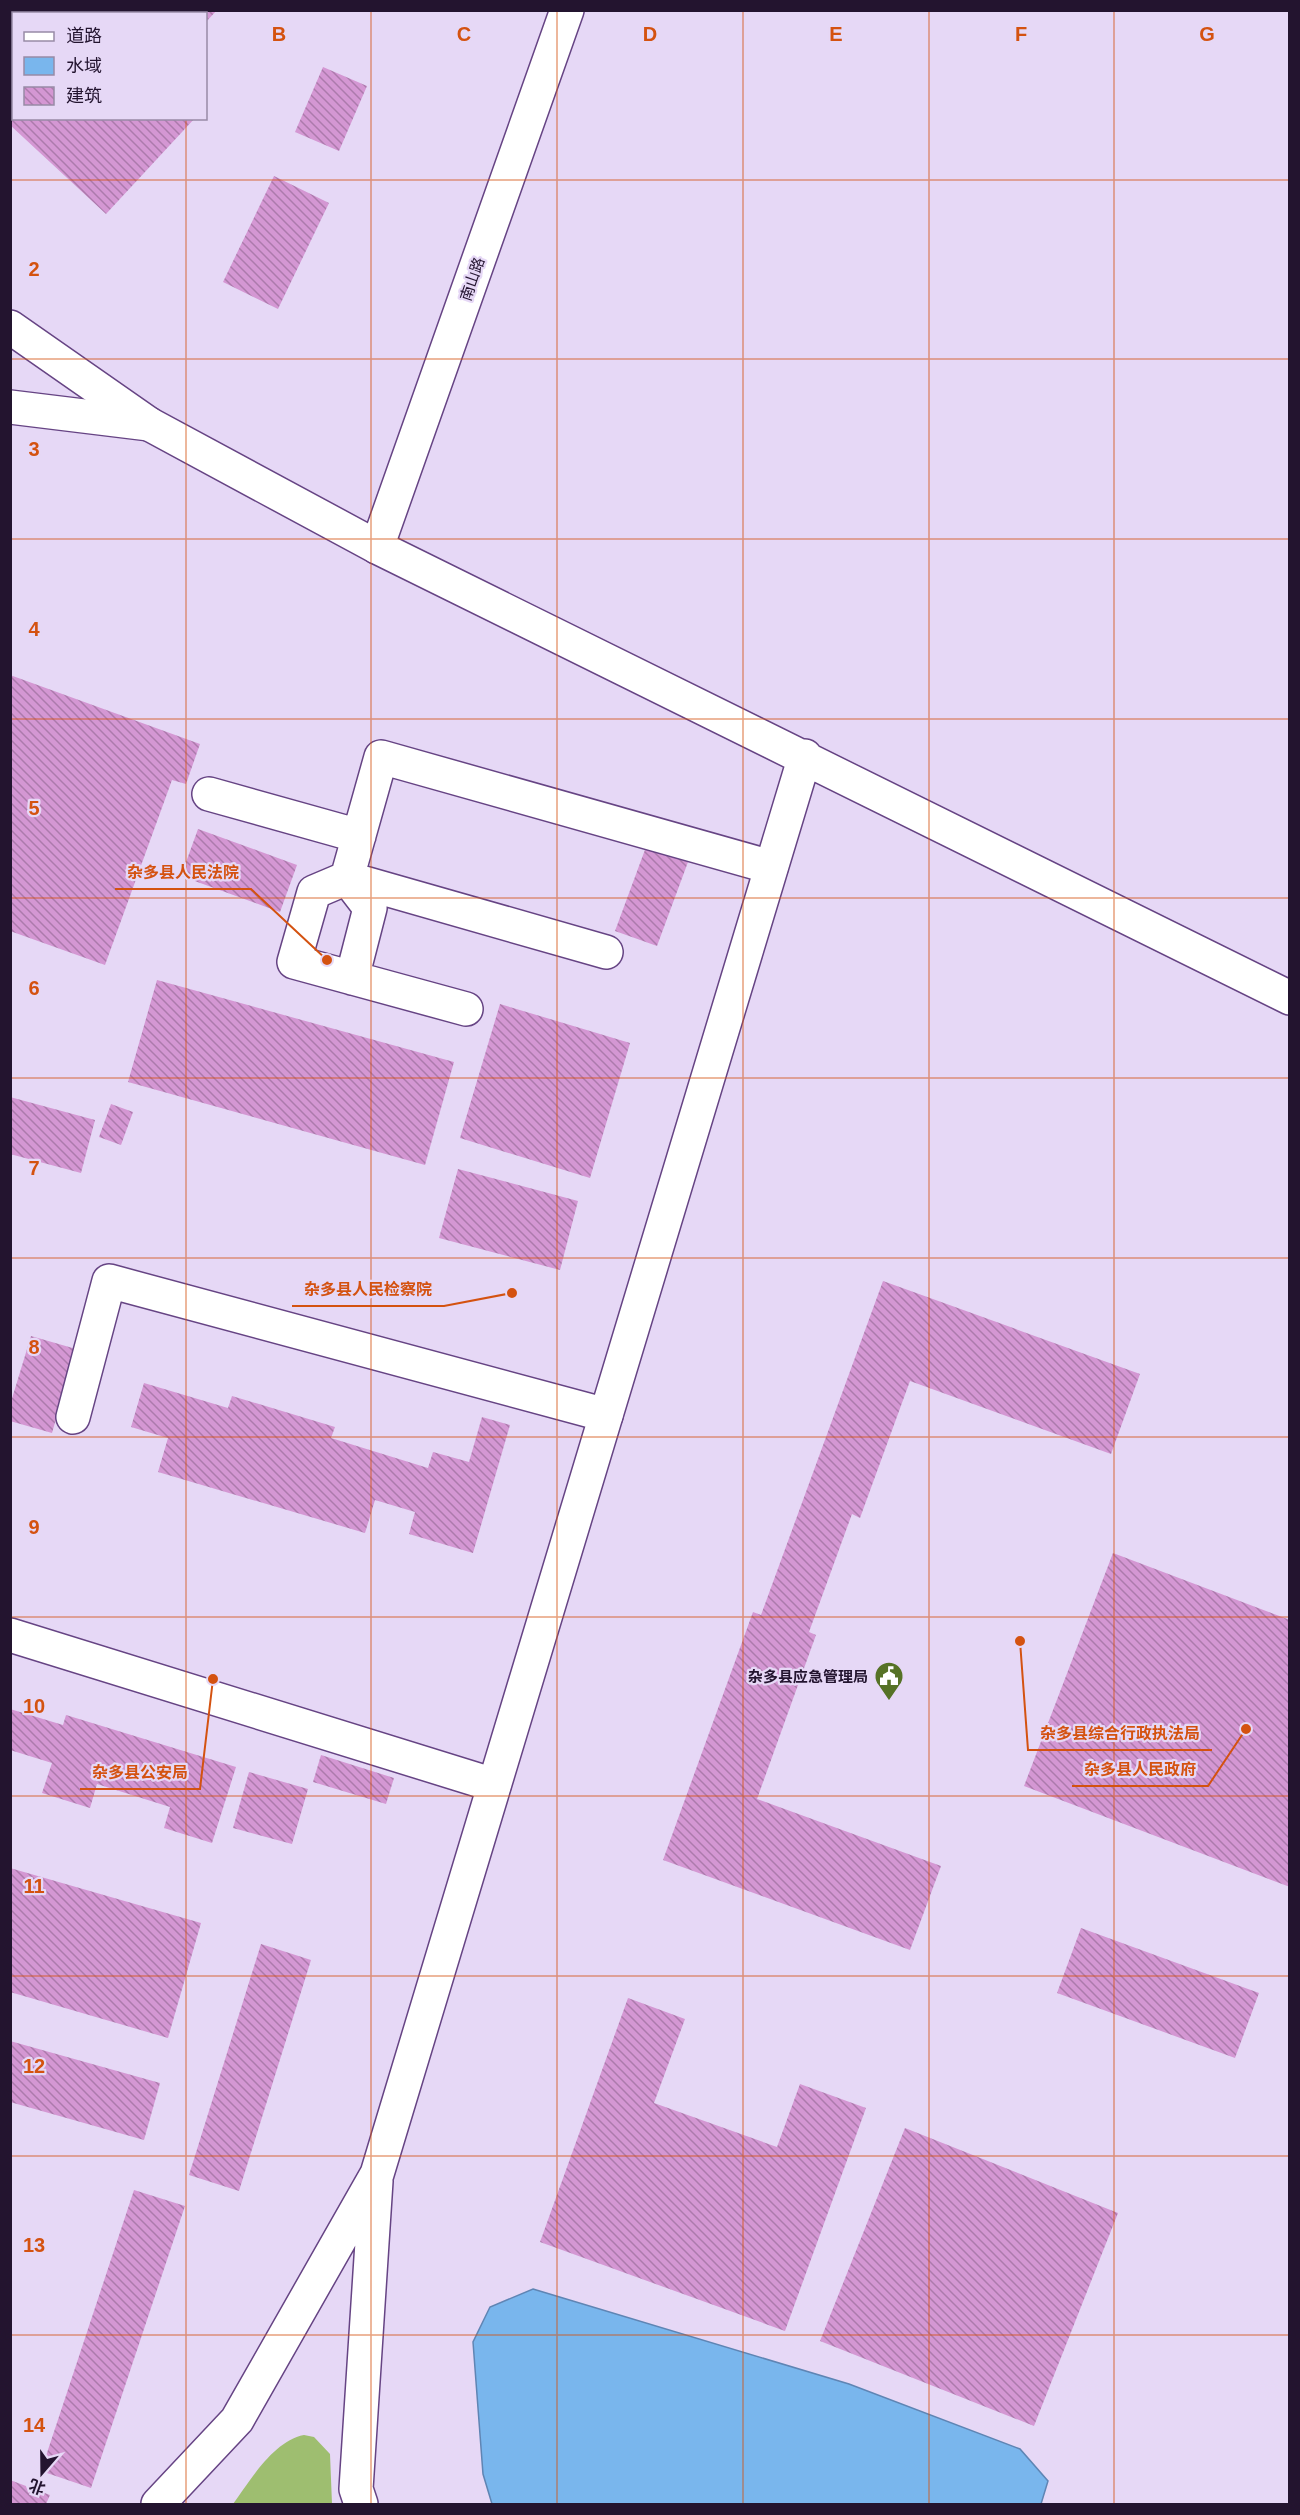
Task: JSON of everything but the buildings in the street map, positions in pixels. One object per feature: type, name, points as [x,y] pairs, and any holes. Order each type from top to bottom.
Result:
[{"type":"main road","name":"南山路","points":[[377,547],[567,10]]},
{"type":"main road","points":[[10,327],[149,424],[377,547],[1290,998]]},
{"type":"main road","points":[[10,407],[149,424]]},
{"type":"main road","points":[[158,2505],[237,2420],[377,2174],[804,756]]},
{"type":"main road","points":[[347,878],[381,757],[771,867]]},
{"type":"main road","points":[[209,794],[359,836]]},
{"type":"main road","points":[[347,878],[370,908],[352,978]]},
{"type":"main road","points":[[466,1009],[294,962],[314,892],[347,878],[606,952]]},
{"type":"main road","points":[[73,1417],[110,1281],[606,1415]]},
{"type":"main road","points":[[10,1635],[494,1785]]},
{"type":"main road","points":[[361,2505],[356,2489],[377,2174]]},
{"type":"green space","points":[[304,2435],[314,2437],[330,2454],[332,2504],[233,2504],[272,2453],[282,2445]]},
{"type":"water","points":[[533,2289],[849,2384],[1020,2449],[1048,2481],[1041,2504],[492,2504],[483,2474],[473,2342],[490,2307]]},
{"type":"place","name":"杂多县人民法院","points":[[327,960]]},
{"type":"place","name":"杂多县人民检察院","points":[[512,1293]]},
{"type":"place","name":"杂多县综合行政执法局","points":[[1020,1641]]},
{"type":"place","name":"杂多县公安局","points":[[213,1679]]},
{"type":"place","name":"杂多县应急管理局","points":[[889,1702]]},
{"type":"place","name":"杂多县人民政府","points":[[1246,1729]]}]
